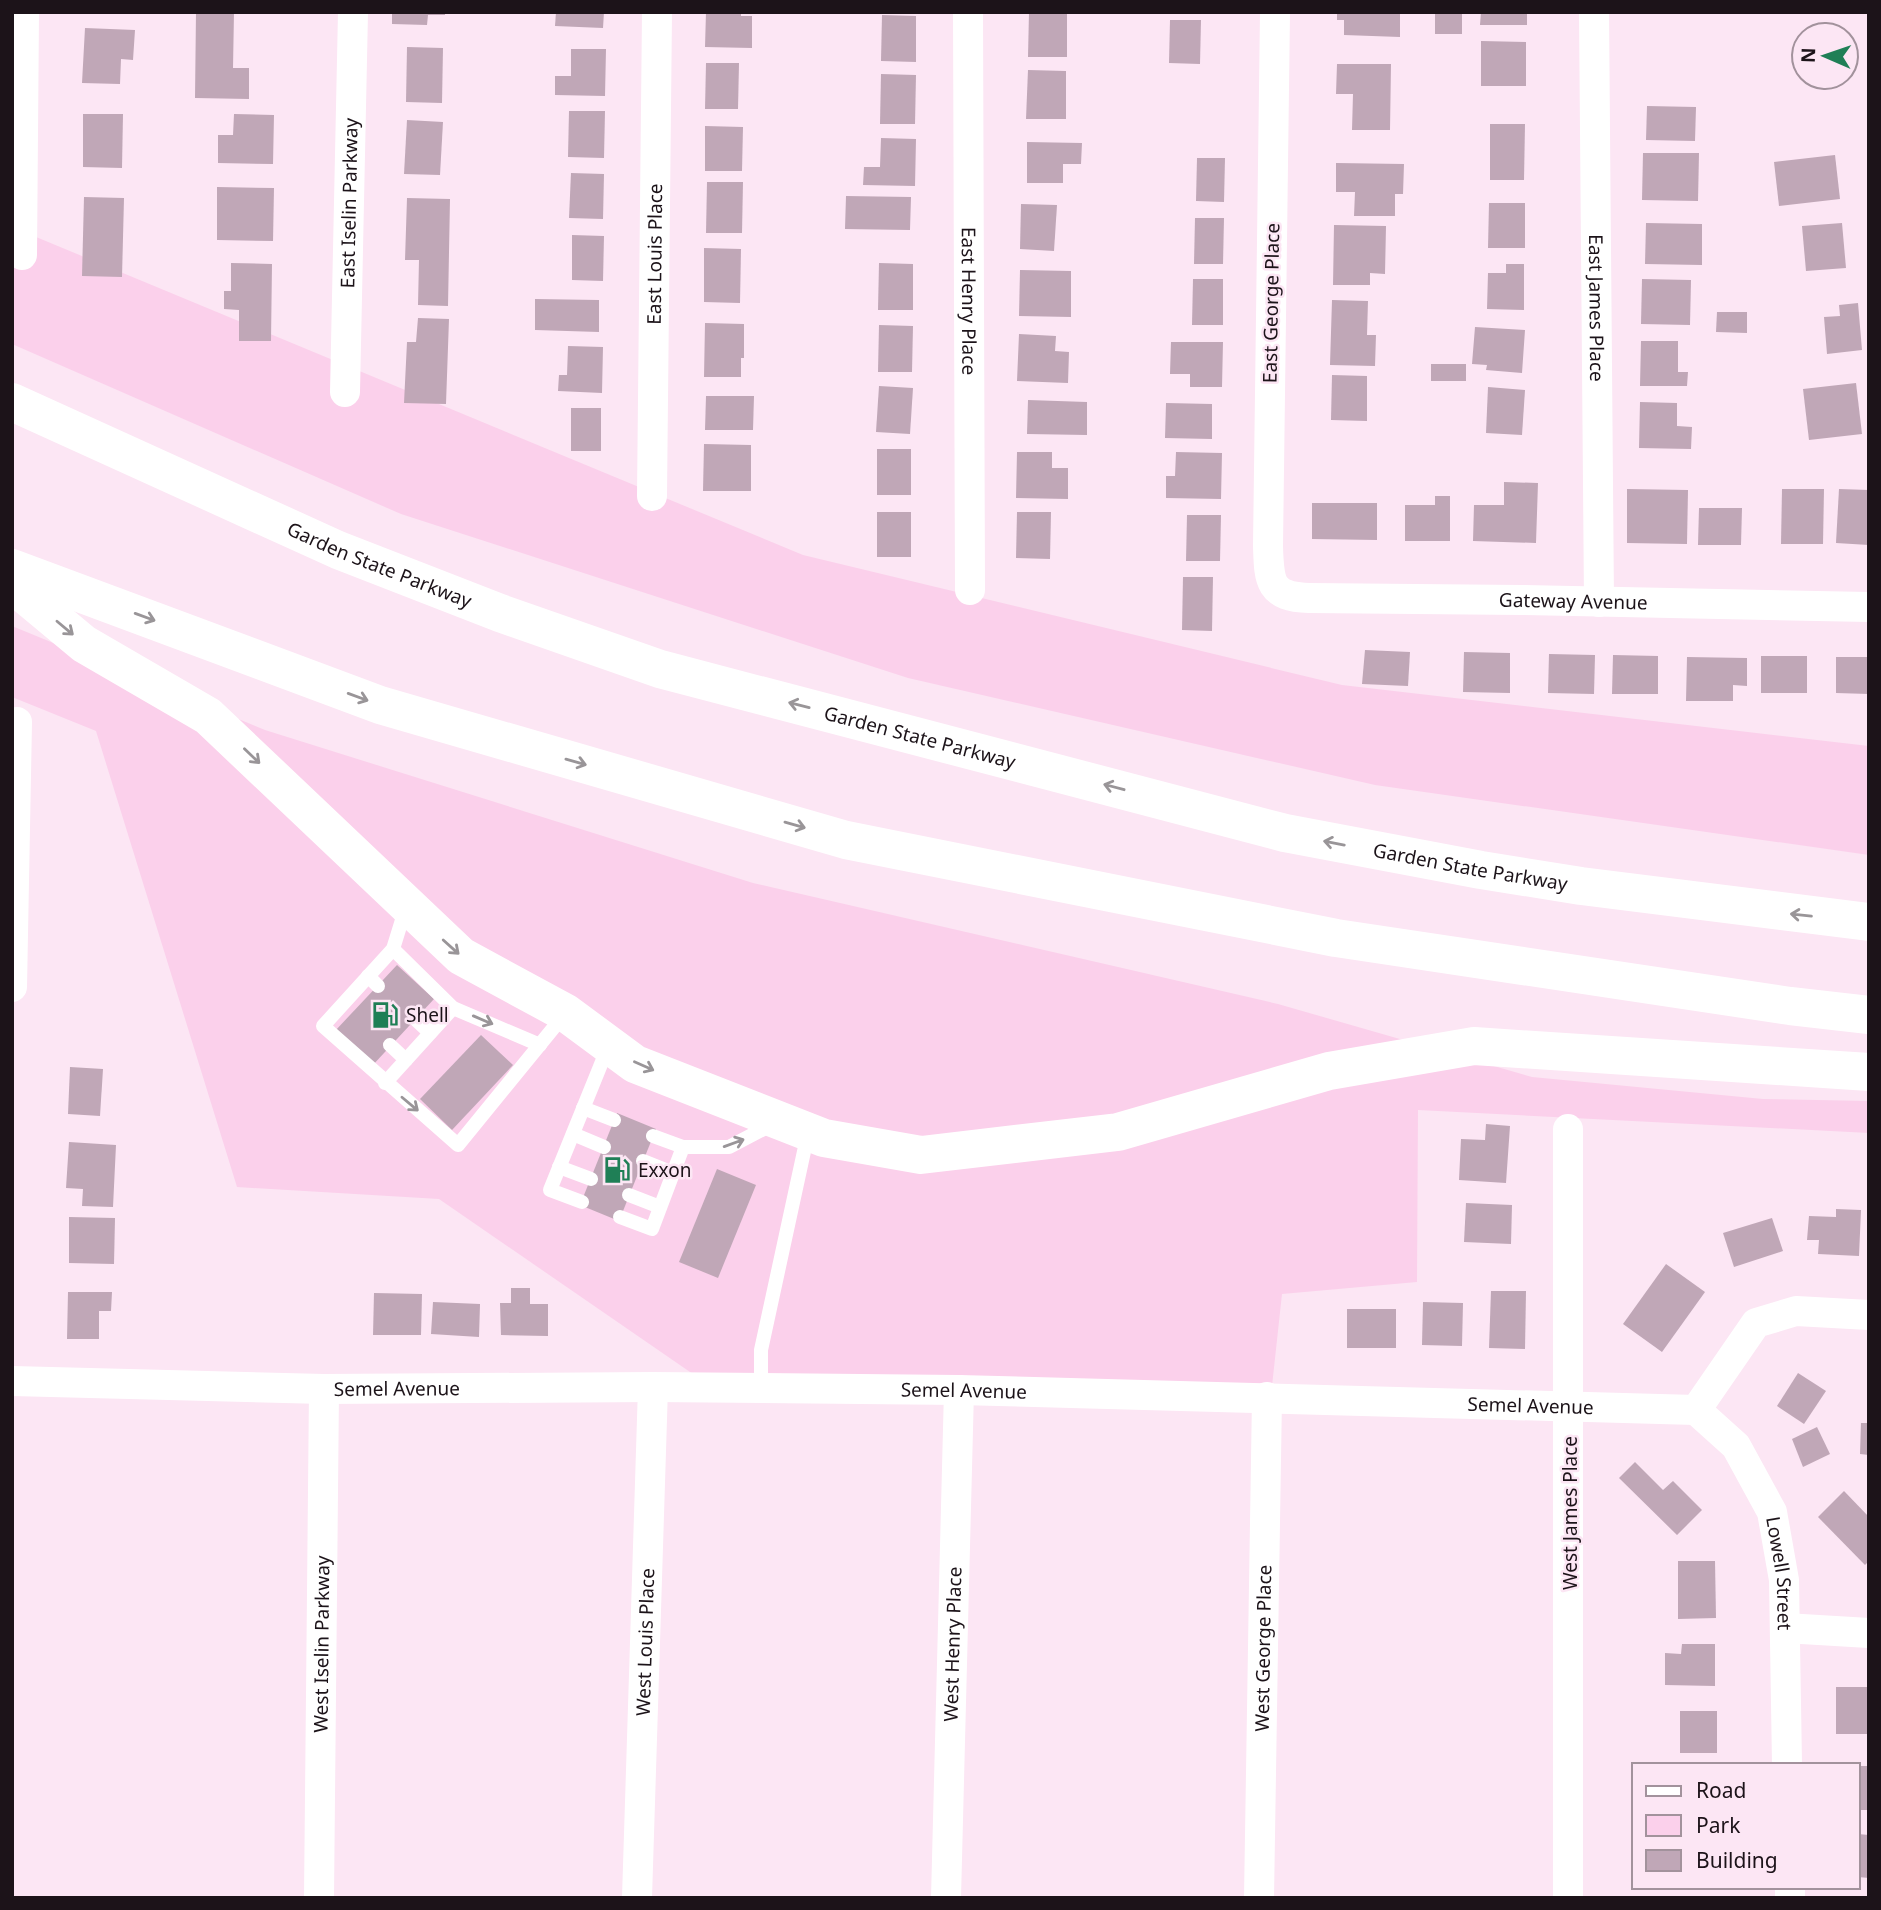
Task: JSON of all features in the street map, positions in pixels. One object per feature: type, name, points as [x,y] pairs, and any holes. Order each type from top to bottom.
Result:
[{"type":"highway","name":"Garden State Parkway","points":[[12,402],[338,550],[500,613],[660,669],[1285,833],[1581,886],[1869,922]]},
{"type":"highway","points":[[12,568],[380,705],[846,840],[1336,938],[1776,1004],[1869,1015]]},
{"type":"highway","points":[[12,584],[84,645],[208,716],[461,957],[566,1013],[635,1063],[824,1138],[922,1155],[1118,1132],[1329,1071],[1474,1046],[1869,1072]]},
{"type":"street","points":[[22,255],[24,12]]},
{"type":"street","name":"East Iselin Parkway","points":[[345,392],[353,12]]},
{"type":"street","name":"East Louis Place","points":[[652,496],[657,12]]},
{"type":"street","name":"East Henry Place","points":[[968,12],[970,590]]},
{"type":"street","name":"East George Place","points":[[1275,12],[1268,545],[1269,572],[1278,592]]},
{"type":"street","name":"East James Place","points":[[1594,12],[1599,601]]},
{"type":"street","name":"Gateway Avenue","points":[[1278,592],[1289,597],[1309,598],[1869,607]]},
{"type":"street","points":[[12,987],[17,722]]},
{"type":"street","name":"West James Place","points":[[1568,1129],[1568,1898]]},
{"type":"street","points":[[1696,1410],[1756,1323],[1796,1311],[1869,1315]]},
{"type":"street","name":"Semel Avenue","points":[[12,1381],[324,1390],[653,1387],[959,1390],[1267,1396],[1696,1410]]},
{"type":"street","name":"West Louis Place","points":[[637,1898],[653,1387]]},
{"type":"street","name":"West Iselin Parkway","points":[[319,1898],[324,1390]]},
{"type":"street","name":"West Henry Place","points":[[946,1898],[959,1390]]},
{"type":"street","name":"West George Place","points":[[1259,1898],[1267,1396]]},
{"type":"street","name":"Lowell Street","points":[[1696,1410],[1736,1446],[1772,1512],[1784,1580],[1787,1763]]},
{"type":"street","points":[[1785,1628],[1869,1633]]},
{"type":"lane","points":[[406,906],[393,948],[373,981],[349,1007],[323,1026],[385,1083],[458,1144],[566,1013]]},
{"type":"lane","points":[[393,948],[453,1007],[540,1045]]},
{"type":"lane","points":[[385,1083],[453,1007]]},
{"type":"lane","points":[[415,1019],[430,1033]]},
{"type":"lane","points":[[582,1202],[550,1190],[609,1044]]},
{"type":"lane","points":[[390,1045],[406,1060]]},
{"type":"lane","points":[[583,1108],[614,1120]]},
{"type":"lane","points":[[653,1136],[683,1147],[729,1147],[794,1126],[761,1350],[761,1388]]},
{"type":"lane","points":[[573,1134],[604,1147]]},
{"type":"lane","points":[[621,1217],[652,1229],[683,1147]]},
{"type":"lane","points":[[643,1161],[673,1173]]},
{"type":"lane","points":[[559,1167],[591,1179]]},
{"type":"lane","points":[[629,1195],[660,1207]]},
{"type":"green space","points":[[12,227],[803,555],[1342,685],[1869,746],[1869,855],[1375,785],[908,678],[401,514],[12,344]]},
{"type":"green space","points":[[12,626],[265,730],[753,883],[1278,1004],[1532,1077],[1763,1099],[1869,1101],[1869,1133],[1418,1110],[1417,1282],[1282,1294],[1272,1386],[706,1383],[439,1199],[237,1187],[96,731],[12,697]]},
{"type":"building","points":[[196,12],[234,12],[233,68],[249,68],[249,99],[195,98]]},
{"type":"building","points":[[392,12],[445,12],[445,15],[428,15],[427,25],[392,24]]},
{"type":"building","points":[[556,12],[604,12],[603,28],[555,26]]},
{"type":"building","points":[[706,12],[741,12],[741,16],[752,16],[752,48],[705,47]]},
{"type":"building","points":[[1029,12],[1067,12],[1067,57],[1028,57]]},
{"type":"building","points":[[1337,12],[1400,12],[1400,37],[1344,35],[1344,20],[1337,20]]},
{"type":"building","points":[[1435,12],[1462,12],[1462,34],[1435,34]]},
{"type":"building","points":[[1481,12],[1527,12],[1527,25],[1480,25]]},
{"type":"building","points":[[882,15],[916,16],[916,62],[881,61]]},
{"type":"building","points":[[1170,20],[1201,20],[1200,64],[1169,63]]},
{"type":"building","points":[[85,28],[135,30],[133,60],[121,59],[120,84],[82,83]]},
{"type":"building","points":[[1481,41],[1526,42],[1526,86],[1481,86]]},
{"type":"building","points":[[407,47],[443,48],[442,103],[406,102]]},
{"type":"building","points":[[571,49],[606,49],[605,96],[555,95],[555,76],[571,76]]},
{"type":"building","points":[[706,63],[739,63],[738,109],[705,109]]},
{"type":"building","points":[[1337,64],[1391,64],[1390,130],[1352,130],[1353,94],[1336,94]]},
{"type":"building","points":[[1028,70],[1066,71],[1066,119],[1026,119]]},
{"type":"building","points":[[881,74],[916,75],[915,124],[880,124]]},
{"type":"building","points":[[1647,106],[1696,107],[1695,141],[1646,140]]},
{"type":"building","points":[[569,111],[605,111],[604,158],[568,157]]},
{"type":"building","points":[[83,114],[123,114],[122,168],[83,167]]},
{"type":"building","points":[[234,114],[274,115],[273,164],[218,163],[218,135],[233,135]]},
{"type":"building","points":[[407,120],[443,122],[440,175],[404,174]]},
{"type":"building","points":[[1490,124],[1525,124],[1524,180],[1490,180]]},
{"type":"building","points":[[705,126],[743,127],[742,171],[705,171]]},
{"type":"building","points":[[881,138],[916,139],[915,186],[863,185],[864,167],[880,167]]},
{"type":"building","points":[[1027,142],[1082,143],[1081,164],[1063,164],[1063,183],[1027,183]]},
{"type":"building","points":[[1643,153],[1699,153],[1698,201],[1642,200]]},
{"type":"building","points":[[1835,155],[1840,199],[1779,206],[1774,162]]},
{"type":"building","points":[[1197,158],[1225,158],[1224,202],[1196,201]]},
{"type":"building","points":[[1336,163],[1404,164],[1403,194],[1395,194],[1395,216],[1354,216],[1355,192],[1336,192]]},
{"type":"building","points":[[571,173],[604,174],[603,219],[569,218]]},
{"type":"building","points":[[707,182],[743,182],[742,233],[706,233]]},
{"type":"building","points":[[217,187],[274,188],[273,241],[217,240]]},
{"type":"building","points":[[846,196],[911,197],[910,230],[845,229]]},
{"type":"building","points":[[84,197],[124,198],[122,277],[82,276]]},
{"type":"building","points":[[407,198],[450,199],[448,306],[418,305],[419,260],[405,260]]},
{"type":"building","points":[[1489,203],[1525,203],[1525,248],[1488,248]]},
{"type":"building","points":[[1021,204],[1057,205],[1054,251],[1020,249]]},
{"type":"building","points":[[1195,218],[1224,218],[1223,264],[1194,264]]},
{"type":"building","points":[[1646,223],[1702,224],[1702,265],[1645,264]]},
{"type":"building","points":[[1842,223],[1846,268],[1806,271],[1802,226]]},
{"type":"building","points":[[1334,225],[1386,226],[1385,274],[1370,273],[1370,285],[1333,285]]},
{"type":"building","points":[[572,235],[604,236],[603,281],[572,280]]},
{"type":"building","points":[[704,248],[741,249],[740,303],[704,302]]},
{"type":"building","points":[[231,263],[272,264],[271,341],[239,341],[239,310],[224,309],[224,291],[231,291]]},
{"type":"building","points":[[879,263],[913,264],[913,310],[878,310]]},
{"type":"building","points":[[1506,264],[1524,264],[1524,310],[1487,309],[1488,273],[1506,273]]},
{"type":"building","points":[[1020,270],[1071,271],[1071,317],[1019,316]]},
{"type":"building","points":[[1193,279],[1223,279],[1223,325],[1192,325]]},
{"type":"building","points":[[1642,279],[1691,280],[1690,325],[1641,324]]},
{"type":"building","points":[[535,299],[599,300],[599,332],[535,330]]},
{"type":"building","points":[[1332,300],[1368,301],[1367,335],[1376,335],[1375,366],[1330,365]]},
{"type":"building","points":[[1858,303],[1862,350],[1827,354],[1824,317],[1840,316],[1839,305]]},
{"type":"building","points":[[1717,312],[1747,312],[1747,333],[1716,332]]},
{"type":"building","points":[[418,318],[449,319],[446,404],[404,403],[407,342],[416,342]]},
{"type":"building","points":[[705,323],[744,324],[741,377],[704,377]]},
{"type":"building","points":[[879,325],[913,326],[912,372],[878,372]]},
{"type":"building","points":[[1475,327],[1525,330],[1522,373],[1486,370],[1487,365],[1472,364]]},
{"type":"building","points":[[1019,334],[1056,336],[1055,351],[1069,352],[1068,383],[1017,381]]},
{"type":"building","points":[[1641,341],[1678,341],[1678,372],[1688,372],[1687,386],[1640,386]]},
{"type":"building","points":[[1171,342],[1223,342],[1222,387],[1190,387],[1190,374],[1170,374]]},
{"type":"building","points":[[568,346],[603,347],[602,393],[558,391],[559,375],[567,375]]},
{"type":"building","points":[[1431,364],[1466,364],[1466,381],[1431,381]]},
{"type":"building","points":[[1332,375],[1367,376],[1367,421],[1331,420]]},
{"type":"building","points":[[1856,383],[1862,434],[1809,440],[1803,389]]},
{"type":"building","points":[[879,386],[913,388],[910,434],[876,432]]},
{"type":"building","points":[[1488,387],[1525,390],[1522,435],[1486,433]]},
{"type":"building","points":[[706,396],[754,396],[753,430],[705,430]]},
{"type":"building","points":[[1028,400],[1087,402],[1087,435],[1027,434]]},
{"type":"building","points":[[1640,402],[1677,403],[1677,426],[1692,427],[1691,449],[1639,448]]},
{"type":"building","points":[[1166,403],[1212,404],[1212,439],[1165,438]]},
{"type":"building","points":[[571,408],[601,408],[601,451],[571,451]]},
{"type":"building","points":[[704,444],[751,445],[751,491],[703,491]]},
{"type":"building","points":[[877,449],[911,449],[911,495],[877,495]]},
{"type":"building","points":[[1017,452],[1052,452],[1052,468],[1068,468],[1068,499],[1016,498]]},
{"type":"building","points":[[1176,452],[1222,453],[1221,499],[1166,498],[1166,476],[1175,476]]},
{"type":"building","points":[[1504,482],[1538,483],[1536,543],[1473,541],[1474,505],[1504,505]]},
{"type":"building","points":[[1627,489],[1688,490],[1687,544],[1627,543]]},
{"type":"building","points":[[1782,489],[1824,489],[1823,544],[1781,544]]},
{"type":"building","points":[[1839,489],[1869,490],[1869,545],[1836,543]]},
{"type":"building","points":[[1435,496],[1450,496],[1450,541],[1405,541],[1405,505],[1435,505]]},
{"type":"building","points":[[1312,503],[1377,503],[1377,540],[1312,539]]},
{"type":"building","points":[[1699,508],[1742,508],[1741,545],[1698,545]]},
{"type":"building","points":[[877,512],[911,512],[911,557],[877,557]]},
{"type":"building","points":[[1017,512],[1051,512],[1050,559],[1016,558]]},
{"type":"building","points":[[1187,515],[1221,515],[1220,561],[1186,561]]},
{"type":"building","points":[[1183,577],[1213,577],[1212,631],[1182,630]]},
{"type":"building","points":[[1365,650],[1410,652],[1408,686],[1362,684]]},
{"type":"building","points":[[1464,652],[1510,653],[1510,693],[1463,692]]},
{"type":"building","points":[[1549,654],[1595,655],[1594,694],[1548,693]]},
{"type":"building","points":[[1613,655],[1658,656],[1658,694],[1612,694]]},
{"type":"building","points":[[1761,656],[1807,656],[1807,693],[1761,693]]},
{"type":"building","points":[[1687,657],[1747,658],[1747,686],[1733,685],[1733,701],[1686,701]]},
{"type":"building","points":[[1836,657],[1869,657],[1869,694],[1836,693]]},
{"type":"building","name":"Shell","points":[[397,965],[434,999],[372,1066],[335,1031]]},
{"type":"building","points":[[481,1035],[513,1065],[452,1130],[420,1099]]},
{"type":"building","points":[[70,1067],[103,1069],[100,1116],[68,1114]]},
{"type":"building","name":"Exxon","points":[[617,1113],[656,1129],[619,1221],[580,1205]]},
{"type":"building","points":[[1486,1124],[1510,1126],[1506,1183],[1459,1180],[1461,1139],[1485,1140]]},
{"type":"building","points":[[69,1142],[116,1145],[113,1207],[82,1206],[83,1189],[66,1188]]},
{"type":"building","points":[[717,1169],[756,1185],[718,1278],[679,1262]]},
{"type":"building","points":[[1466,1203],[1512,1205],[1511,1244],[1464,1242]]},
{"type":"building","points":[[1836,1209],[1861,1210],[1859,1256],[1818,1254],[1819,1240],[1807,1240],[1809,1216],[1836,1217]]},
{"type":"building","points":[[69,1217],[115,1218],[114,1264],[69,1263]]},
{"type":"building","points":[[1772,1218],[1783,1251],[1734,1267],[1723,1233]]},
{"type":"building","points":[[1666,1264],[1705,1292],[1662,1352],[1623,1324]]},
{"type":"building","points":[[511,1288],[530,1288],[530,1304],[548,1304],[548,1336],[501,1335],[500,1303],[511,1303]]},
{"type":"building","points":[[1491,1291],[1526,1291],[1525,1349],[1489,1348]]},
{"type":"building","points":[[68,1292],[112,1292],[111,1311],[99,1311],[99,1339],[67,1339]]},
{"type":"building","points":[[374,1293],[422,1294],[421,1335],[373,1335]]},
{"type":"building","points":[[433,1302],[480,1304],[479,1337],[431,1334]]},
{"type":"building","points":[[1423,1302],[1463,1303],[1462,1346],[1422,1345]]},
{"type":"building","points":[[1347,1309],[1396,1309],[1396,1348],[1347,1348]]},
{"type":"building","points":[[1798,1373],[1826,1391],[1804,1424],[1777,1406]]},
{"type":"building","points":[[1861,1423],[1869,1423],[1869,1455],[1860,1454]]},
{"type":"building","points":[[1817,1427],[1830,1454],[1803,1467],[1792,1439]]},
{"type":"building","points":[[1635,1462],[1663,1490],[1673,1481],[1702,1510],[1677,1535],[1619,1478]]},
{"type":"building","points":[[1844,1491],[1869,1517],[1869,1561],[1865,1565],[1818,1517]]},
{"type":"building","points":[[1678,1561],[1715,1561],[1716,1618],[1678,1619]]},
{"type":"building","points":[[1682,1644],[1715,1644],[1715,1686],[1665,1685],[1665,1653],[1681,1654]]},
{"type":"building","points":[[1836,1687],[1869,1687],[1869,1734],[1836,1734]]},
{"type":"building","points":[[1680,1711],[1717,1711],[1717,1753],[1680,1753]]},
{"type":"building","points":[[1860,1766],[1869,1766],[1869,1810],[1860,1810]]},
{"type":"building","points":[[1860,1834],[1869,1835],[1869,1878],[1860,1877]]},
{"type":"place","name":"Shell","points":[[385,1015]]},
{"type":"place","name":"Exxon","points":[[617,1170]]}]
